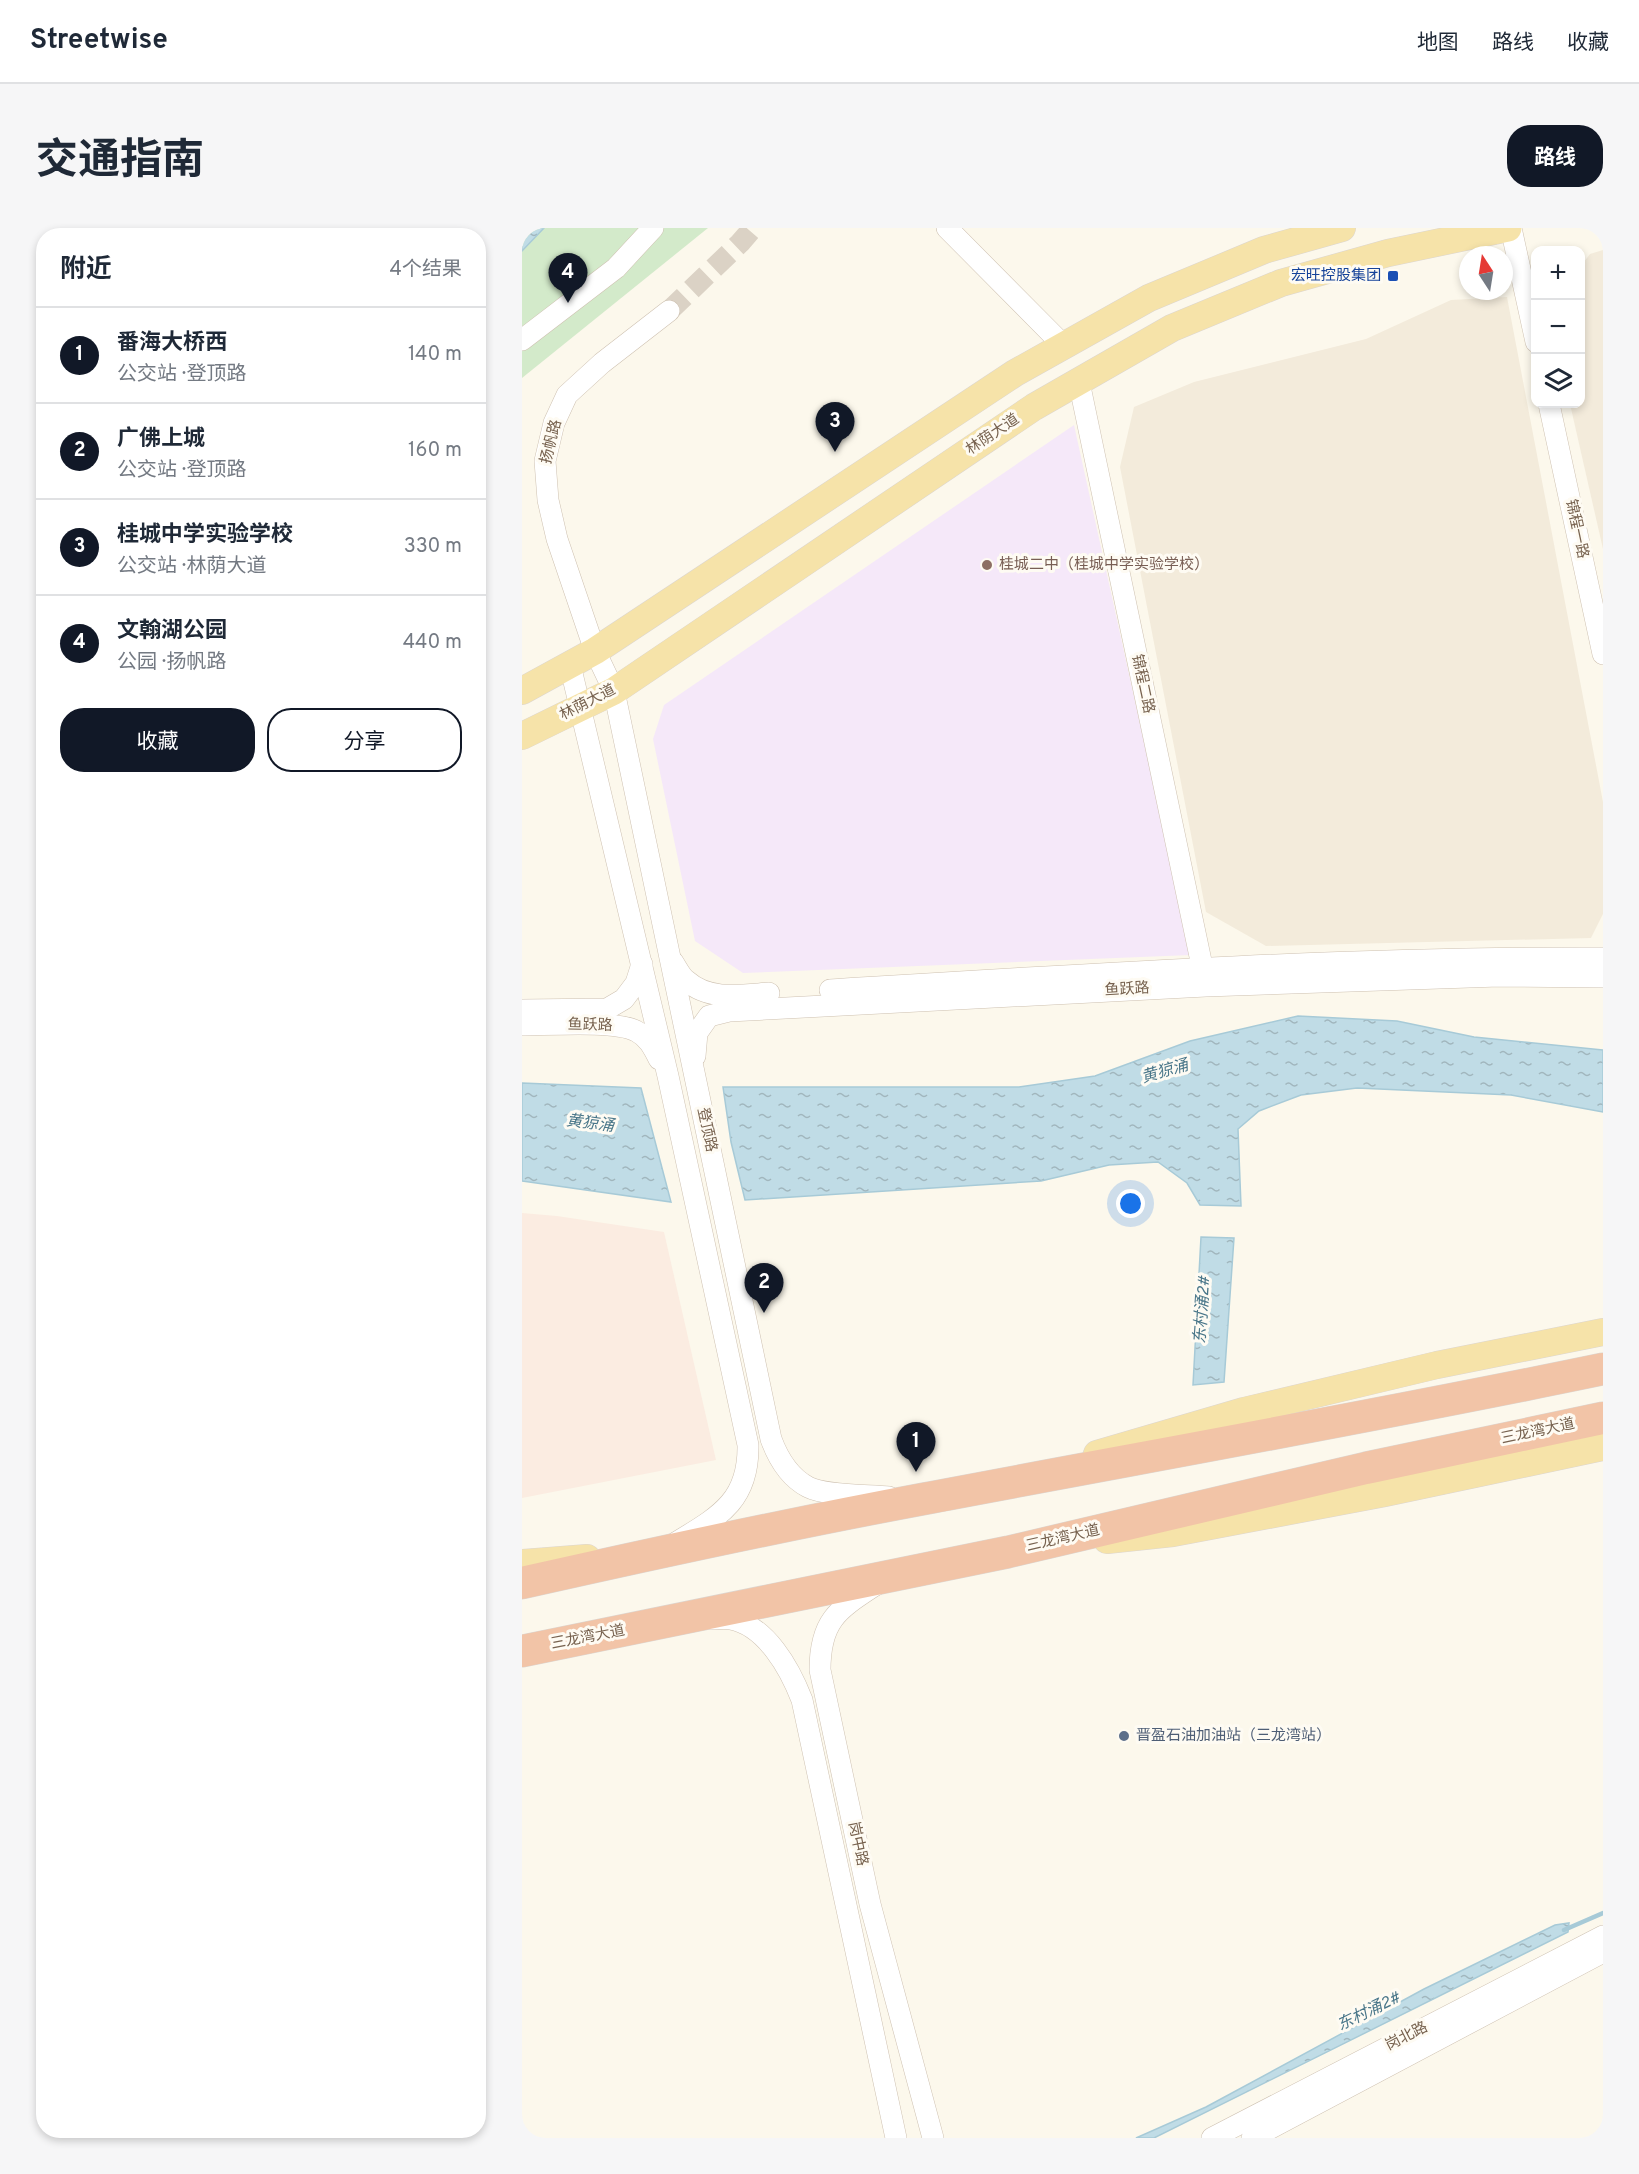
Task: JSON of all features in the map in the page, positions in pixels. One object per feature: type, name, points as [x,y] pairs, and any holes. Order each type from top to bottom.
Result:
[{"type":"highway","points":[[522,1583],[660,1552],[923,1499],[1453,1400],[1603,1369]]},
{"type":"highway","name":"三龙湾大道","points":[[522,1651],[1008,1552],[1366,1468],[1603,1418]]},
{"type":"main road","points":[[522,691],[595,651],[1015,373],[1149,298],[1264,250],[1342,228]]},
{"type":"main road","name":"林荫大道","points":[[522,736],[614,691],[1034,407],[1172,328],[1281,283],[1388,253],[1510,228]]},
{"type":"main road","points":[[969,1491],[1244,1412],[1437,1365],[1603,1332]]},
{"type":"main road","points":[[1008,1552],[1173,1533],[1385,1493],[1603,1448]]},
{"type":"main road","points":[[522,1563],[660,1552]]},
{"type":"main road","points":[[522,1666],[687,1618]]},
{"type":"street","points":[[522,340],[616,268],[653,228]]},
{"type":"street","points":[[946,228],[1064,346]]},
{"type":"street","points":[[1510,228],[1531,320]]},
{"type":"street","name":"扬帆路","points":[[595,651],[557,539],[548,500],[545,461],[555,423],[567,395],[602,363],[669,311]]},
{"type":"street","name":"锦程二路","points":[[1079,382],[1204,977]]},
{"type":"street","name":"锦程一路","points":[[1550,408],[1603,654]]},
{"type":"street","name":"登顶路","points":[[595,651],[614,691],[771,1439],[784,1465],[809,1488],[834,1493],[923,1499]]},
{"type":"street","name":"登顶路","points":[[570,665],[668,1076],[748,1445],[748,1464],[744,1483],[728,1507],[701,1528],[660,1552]]},
{"type":"street","name":"鱼跃路","points":[[693,1068],[697,1033],[709,1016],[729,1011],[1501,958],[1603,958]]},
{"type":"street","name":"鱼跃路","points":[[670,959],[686,981],[705,992],[726,996],[1204,977],[1603,977]]},
{"type":"street","name":"鱼跃路","points":[[522,1010],[607,1009],[624,999],[636,983],[642,964]]},
{"type":"street","name":"鱼跃路","points":[[522,1025],[612,1025],[634,1030],[651,1042],[668,1076]]},
{"type":"street","points":[[748,1445],[752,1453],[760,1457],[766,1455],[771,1439]]},
{"type":"street","name":"岗中路","points":[[889,1576],[841,1608],[830,1621],[819,1655],[819,1670],[870,1904],[933,2138]]},
{"type":"street","name":"岗中路","points":[[687,1618],[732,1619],[751,1628],[775,1649],[793,1678],[802,1700],[896,2138]]},
{"type":"street","points":[[793,1678],[799,1668],[808,1665],[819,1670]]},
{"type":"street","name":"岗北路","points":[[1212,2138],[1603,1936]]},
{"type":"street","name":"岗北路","points":[[1252,2138],[1603,1952]]},
{"type":"shaded area","points":[[1603,250],[1603,549],[1571,408],[1585,408],[1585,261],[1590,254]]},
{"type":"shaded area","points":[[1451,300],[1508,300],[1603,802],[1603,914],[1591,938],[1266,946],[1206,912],[1120,467],[1134,407],[1194,382],[1366,339]]},
{"type":"shaded area","name":"桂城二中（桂城中学实验学校）","points":[[1074,425],[1191,955],[743,973],[695,941],[653,739],[664,705]]},
{"type":"shaded area","points":[[522,1213],[664,1232],[716,1460],[522,1498]]},
{"type":"green space","points":[[522,228],[708,228],[522,378]]},
{"type":"water","points":[[522,228],[544,228],[522,251]]},
{"type":"water","name":"黄猄涌","points":[[1298,1016],[1397,1021],[1474,1037],[1603,1050],[1603,1112],[1511,1095],[1357,1088],[1301,1095],[1259,1111],[1238,1129],[1241,1206],[1200,1205],[1187,1183],[1158,1162],[1109,1165],[1041,1181],[745,1200],[731,1142],[723,1087],[1019,1087],[1095,1076],[1190,1041]]},
{"type":"water","name":"黄猄涌","points":[[522,1083],[641,1088],[671,1202],[522,1181]]},
{"type":"water","points":[[1201,1237],[1234,1238],[1224,1382],[1193,1385]]},
{"type":"water","points":[[1569,1923],[1568,1932],[1154,2138],[1136,2138],[1206,2107],[1424,1989],[1555,1925]]},
{"type":"waterway","name":"东村涌2#","points":[[1564,1930],[1603,1913]]},
{"type":"tunnel","points":[[669,311],[753,228]]},
{"type":"place","name":"宏旺控股集团","points":[[1393,276]]},
{"type":"place","name":"文翰湖公园","points":[[568,303]]},
{"type":"place","name":"桂城中学实验学校","points":[[835,452]]},
{"type":"place","name":"桂城二中（桂城中学实验学校）","points":[[987,565]]},
{"type":"place","name":"广佛上城","points":[[764,1313]]},
{"type":"place","name":"番海大桥西","points":[[916,1472]]},
{"type":"place","name":"晋盈石油加油站（三龙湾站）","points":[[1124,1736]]}]
